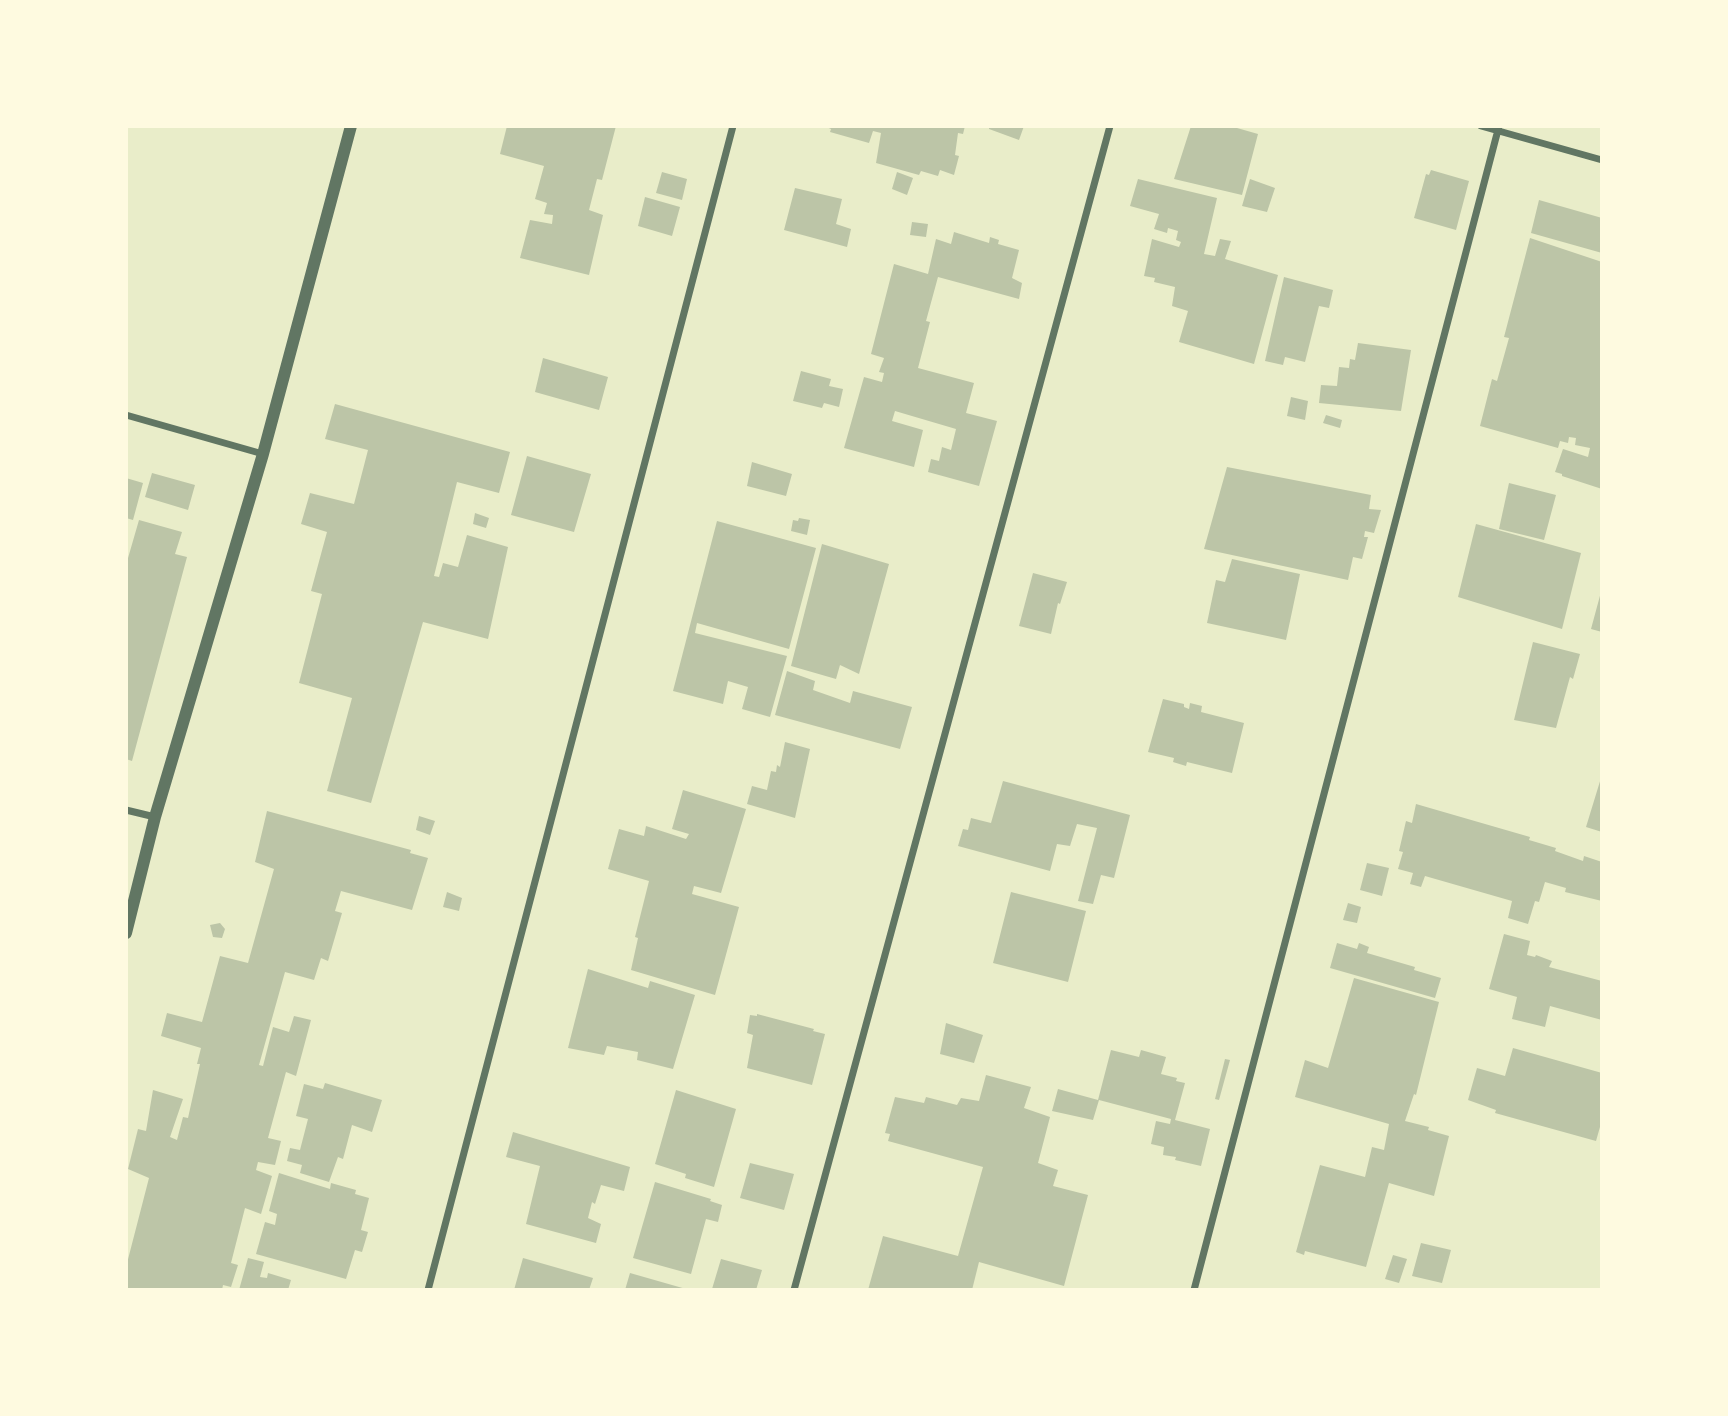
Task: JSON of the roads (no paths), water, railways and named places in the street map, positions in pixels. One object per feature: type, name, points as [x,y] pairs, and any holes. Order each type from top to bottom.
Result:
[{"type":"street","points":[[126,933],[155,817],[263,454],[351,126]]},
{"type":"street","points":[[428,1290],[733,126]]},
{"type":"street","points":[[794,1290],[1110,126]]},
{"type":"street","points":[[1481,126],[1499,128],[1602,160]]},
{"type":"street","points":[[1194,1290],[1499,128]]},
{"type":"street","points":[[126,415],[263,454]]},
{"type":"street","points":[[126,810],[155,817]]}]
